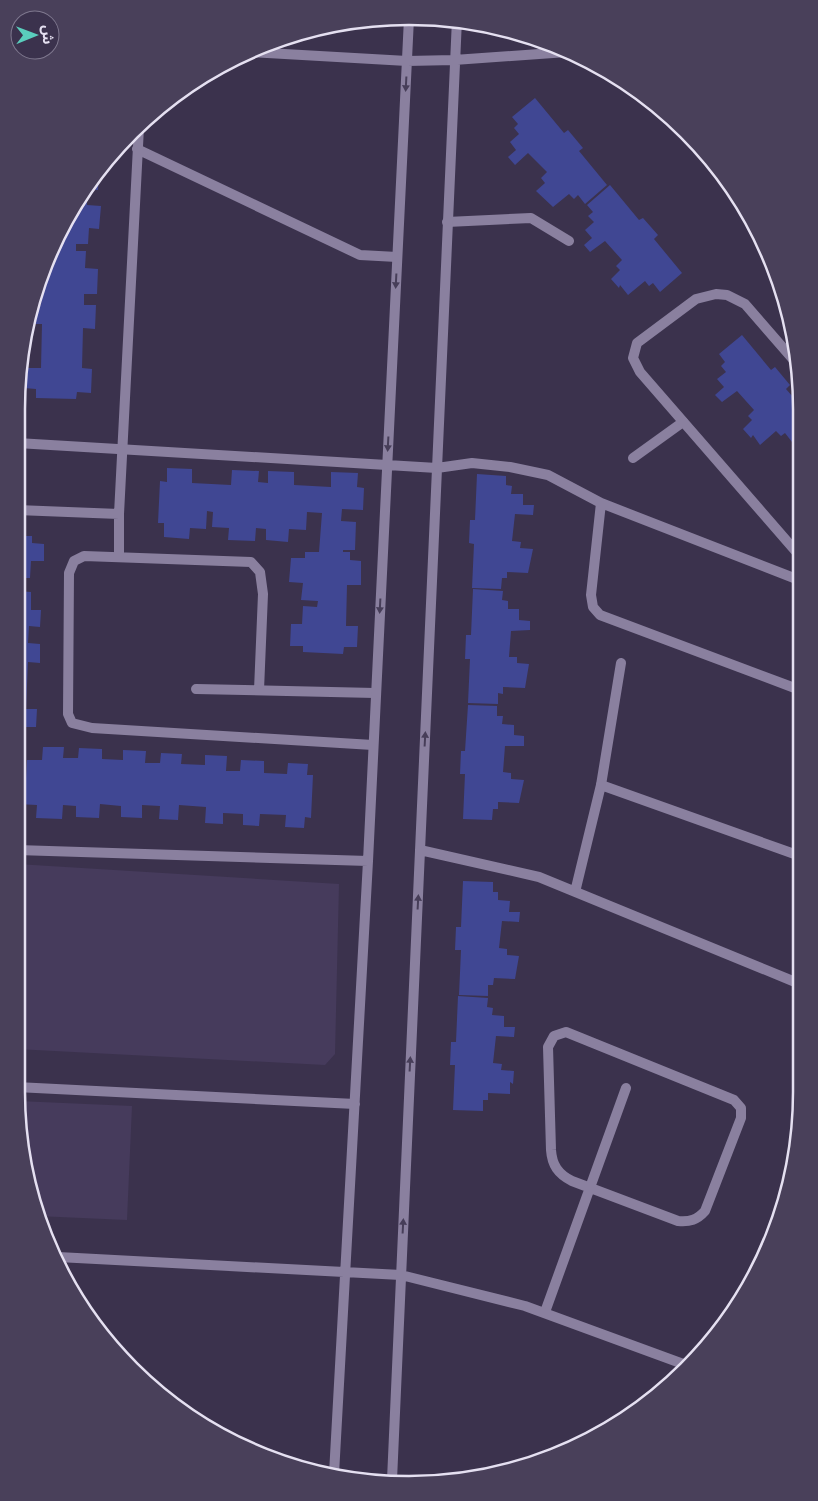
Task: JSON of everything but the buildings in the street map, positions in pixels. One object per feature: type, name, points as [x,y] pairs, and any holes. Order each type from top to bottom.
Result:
[{"type":"street","points":[[334,1469],[368,861],[409,25]]},
{"type":"street","points":[[392,1475],[456,28]]},
{"type":"street","points":[[265,53],[407,61],[454,60],[553,53]]},
{"type":"street","points":[[119,557],[119,514],[139,136]]},
{"type":"street","points":[[138,149],[360,255],[397,257]]},
{"type":"street","points":[[447,222],[531,218],[569,241]]},
{"type":"street","points":[[789,355],[752,312],[736,298],[716,294],[696,299],[643,339],[633,350],[635,366],[793,548]]},
{"type":"street","points":[[632,458],[683,422]]},
{"type":"street","points":[[25,443],[437,468],[472,463],[510,467],[548,476],[601,503],[793,578]]},
{"type":"street","points":[[601,503],[591,595],[593,607],[600,615],[793,687]]},
{"type":"street","points":[[25,510],[119,514]]},
{"type":"street","points":[[259,690],[262,594],[260,572],[251,562],[84,556],[74,561],[69,573],[68,714],[72,723],[92,728],[373,745]]},
{"type":"street","points":[[576,892],[601,785],[621,663]]},
{"type":"street","points":[[196,689],[375,693]]},
{"type":"street","points":[[601,785],[793,854]]},
{"type":"street","points":[[25,850],[368,861]]},
{"type":"street","points":[[420,850],[539,877],[793,981]]},
{"type":"street","points":[[560,1033],[572,1034],[734,1100],[741,1108],[741,1118],[705,1211],[693,1220],[678,1221],[590,1189],[565,1177],[554,1165],[552,1158],[548,1047],[554,1036],[560,1033]]},
{"type":"street","points":[[25,1087],[355,1104]]},
{"type":"street","points":[[545,1312],[626,1088]]},
{"type":"street","points":[[63,1257],[401,1275],[482,1293],[545,1312],[682,1363]]},
{"type":"shaded area","points":[[25,864],[339,884],[335,1054],[325,1065],[25,1049]]},
{"type":"shaded area","points":[[25,1101],[132,1106],[127,1220],[46,1216],[32,1167]]}]
